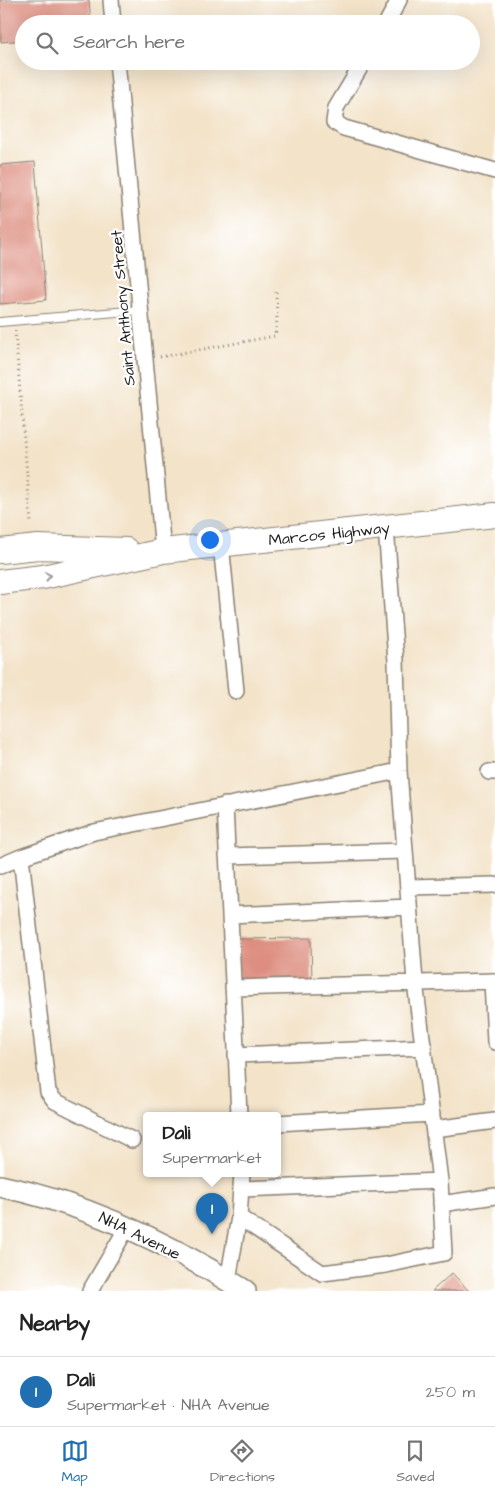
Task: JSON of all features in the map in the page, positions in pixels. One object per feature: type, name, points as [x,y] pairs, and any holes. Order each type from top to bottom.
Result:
[{"type":"main road","name":"Marcos Highway","points":[[0,582],[43,577],[162,551],[495,515]]},
{"type":"main road","name":"Marcos Highway","points":[[0,551],[38,547],[162,551]]},
{"type":"street","points":[[111,0],[113,15]]},
{"type":"street","points":[[391,15],[400,0]]},
{"type":"street","name":"Saint Anthony Street","points":[[118,70],[162,551]]},
{"type":"street","points":[[359,70],[336,108],[334,122],[344,128],[495,171]]},
{"type":"street","points":[[239,1217],[322,1273],[386,1265],[444,1252],[440,1181],[415,982],[409,907],[399,771],[396,660],[386,527]]},
{"type":"street","points":[[221,544],[236,691]]},
{"type":"street","points":[[0,866],[94,832],[225,804],[399,771]]},
{"type":"street","points":[[225,804],[239,1112]]},
{"type":"street","points":[[227,856],[405,851]]},
{"type":"street","points":[[21,857],[48,1092],[55,1101],[132,1140]]},
{"type":"street","points":[[408,887],[495,885]]},
{"type":"street","points":[[230,915],[409,907]]},
{"type":"street","points":[[233,988],[493,981],[495,1042]]},
{"type":"street","points":[[236,1055],[424,1047]]},
{"type":"street","points":[[281,1124],[495,1121]]},
{"type":"street","points":[[237,1286],[242,1177]]},
{"type":"street","points":[[242,1189],[440,1181]]},
{"type":"street","name":"NHA Avenue","points":[[0,1186],[42,1194],[128,1226],[237,1286]]},
{"type":"street","points":[[441,1204],[495,1196]]},
{"type":"street","points":[[90,1291],[128,1226]]},
{"type":"lane","points":[[0,322],[140,310]]},
{"type":"path","points":[[145,360],[275,336],[276,291]]},
{"type":"path","points":[[14,321],[31,523]]},
{"type":"building","points":[[0,0],[89,0],[90,15],[15,15],[15,41],[1,42]]},
{"type":"building","points":[[35,162],[46,300],[0,304],[0,165]]},
{"type":"building","points":[[311,938],[312,984],[238,985],[237,939]]},
{"type":"building","points":[[452,1273],[469,1291],[432,1291]]},
{"type":"place","name":"Dali","points":[[212,1234]]}]
